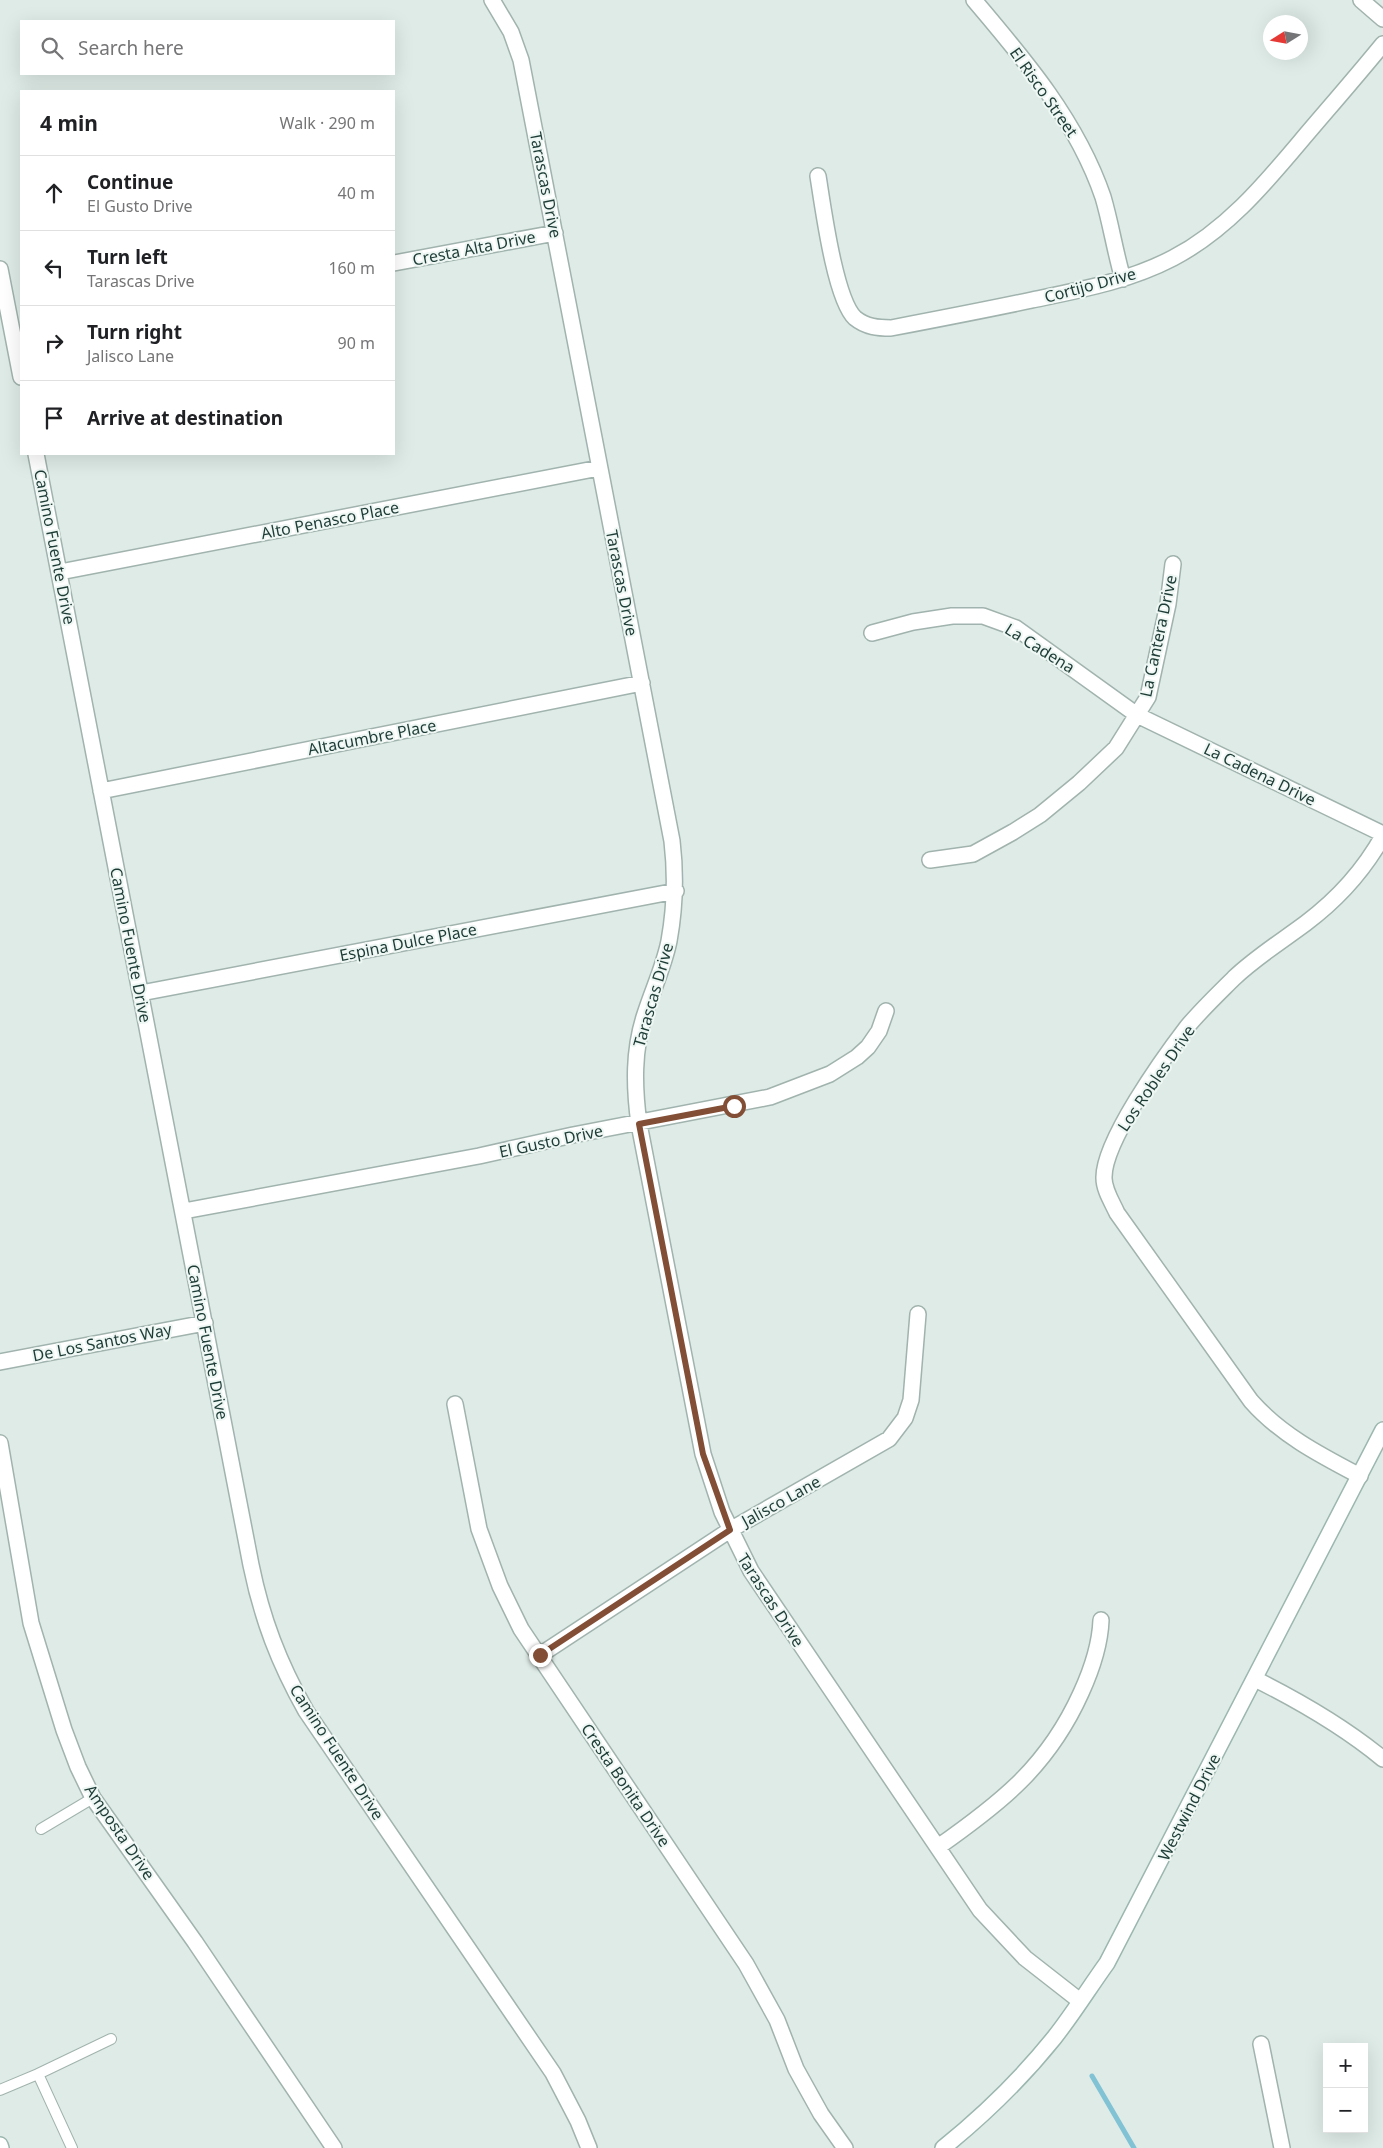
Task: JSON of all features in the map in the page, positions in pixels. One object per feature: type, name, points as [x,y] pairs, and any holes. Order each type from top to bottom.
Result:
[{"type":"street","name":"Tarascas Drive","points":[[492,0],[507,25],[521,60],[672,842],[676,891],[669,940],[664,961],[645,1014],[637,1048],[634,1092],[703,1454],[730,1530],[751,1571],[980,1910],[1025,1958],[1080,2001]]},
{"type":"street","name":"El Risco Street","points":[[974,0],[1052,97],[1077,138],[1103,198],[1123,279]]},
{"type":"street","points":[[1361,0],[1383,19]]},
{"type":"street","name":"Cortijo Drive","points":[[818,176],[839,287],[846,307],[855,318],[873,327],[891,328],[938,319],[1123,279],[1157,266],[1186,251],[1218,229],[1244,206],[1383,44]]},
{"type":"street","name":"Cresta Alta Drive","points":[[395,264],[555,233]]},
{"type":"street","points":[[0,268],[20,373]]},
{"type":"street","name":"Camino Fuente Drive","points":[[36,455],[258,1600],[267,1629],[285,1673],[306,1711],[553,2073],[578,2121],[588,2148]]},
{"type":"street","name":"Alto Penasco Place","points":[[60,572],[600,468]]},
{"type":"street","name":"La Cantera Drive","points":[[930,860],[973,854],[1040,815],[1079,783],[1116,748],[1148,697],[1168,604],[1173,564]]},
{"type":"street","name":"La Cadena","points":[[872,633],[912,622],[952,616],[983,616],[1016,628],[1138,714]]},
{"type":"street","name":"Altacumbre Place","points":[[101,791],[642,683]]},
{"type":"street","name":"La Cadena Drive","points":[[1138,714],[1383,835]]},
{"type":"street","name":"Los Robles Drive","points":[[1360,1476],[1294,1438],[1264,1415],[1251,1401],[1117,1213],[1106,1189],[1104,1178],[1105,1164],[1115,1140],[1137,1100],[1188,1026],[1235,977],[1307,922],[1350,883],[1371,857],[1383,835]]},
{"type":"street","name":"Espina Dulce Place","points":[[141,993],[676,891]]},
{"type":"street","name":"El Gusto Drive","points":[[184,1211],[479,1156],[573,1135],[770,1098],[822,1078],[857,1057],[868,1047],[879,1030],[886,1011]]},
{"type":"street","name":"Jalisco Lane","points":[[540,1655],[730,1530],[889,1439],[900,1427],[911,1400],[918,1314]]},
{"type":"street","name":"De Los Santos Way","points":[[0,1362],[204,1324]]},
{"type":"street","name":"Cresta Bonita Drive","points":[[455,1404],[478,1529],[500,1586],[521,1629],[746,1964],[777,2020],[796,2069],[821,2114],[845,2148]]},
{"type":"street","name":"Westwind Drive","points":[[943,2148],[994,2104],[1036,2060],[1107,1963],[1383,1430]]},
{"type":"street","name":"Amposta Drive","points":[[0,1443],[31,1623],[64,1730],[78,1767],[93,1798],[195,1942],[334,2148]]},
{"type":"street","points":[[938,1847],[997,1804],[1045,1755],[1068,1722],[1092,1671],[1100,1635],[1101,1620]]},
{"type":"street","points":[[1255,1679],[1326,1717],[1359,1739],[1383,1759]]},
{"type":"street","points":[[1261,2044],[1282,2148]]},
{"type":"lane","points":[[41,1829],[93,1798]]},
{"type":"lane","points":[[0,2090],[111,2039]]},
{"type":"lane","points":[[38,2074],[72,2148]]},
{"type":"waterway","points":[[1092,2076],[1134,2148]]},
{"type":"route","points":[[540,1655],[730,1530],[722,1512],[703,1454],[639,1124],[734,1106]]}]
